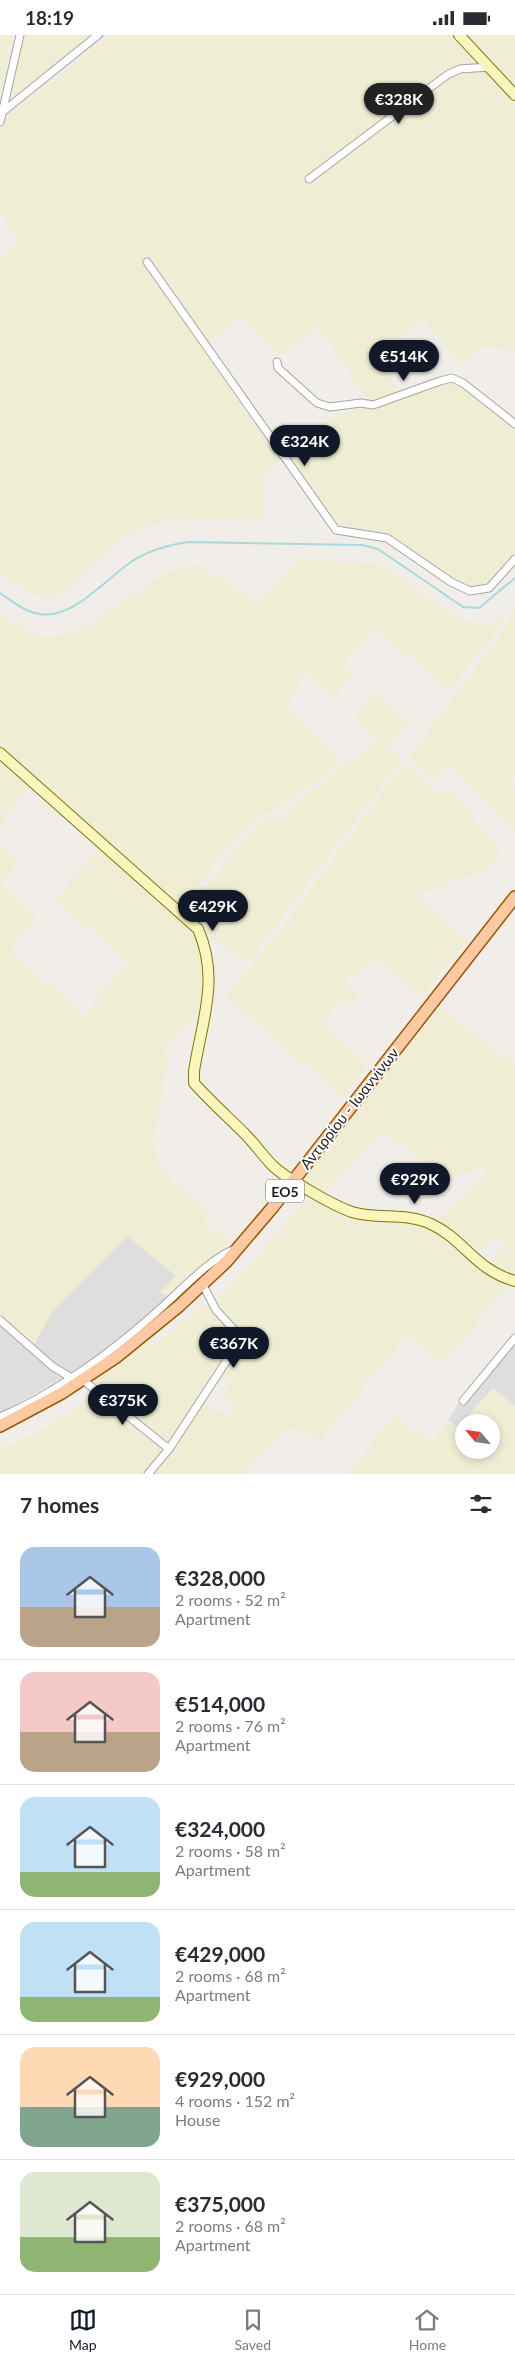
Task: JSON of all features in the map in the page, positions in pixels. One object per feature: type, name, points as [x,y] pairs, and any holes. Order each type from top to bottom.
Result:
[{"type":"main road","name":"Αντιρρίου - Ιωαννίνων","points":[[0,1426],[78,1380],[136,1342],[203,1285],[240,1247],[515,897]]},
{"type":"street","points":[[0,122],[20,35]]},
{"type":"street","points":[[1,113],[98,35]]},
{"type":"street","points":[[459,35],[515,95]]},
{"type":"street","points":[[309,179],[447,75],[460,69],[489,67]]},
{"type":"street","points":[[147,262],[336,530],[344,533],[368,534],[387,538],[452,583],[470,591],[489,588],[515,559]]},
{"type":"street","points":[[277,362],[278,368],[321,405],[338,407],[361,403],[373,405],[452,378],[463,383],[515,424]]},
{"type":"street","points":[[0,753],[198,929],[206,951],[210,972],[194,1071],[194,1083],[249,1138],[273,1166],[293,1180],[349,1211],[365,1214],[395,1215],[428,1222],[440,1229],[488,1270],[515,1281]]},
{"type":"street","points":[[0,1417],[78,1380],[96,1362],[115,1348],[215,1260],[224,1253],[240,1247]]},
{"type":"street","points":[[148,1474],[169,1449],[233,1351],[238,1338],[237,1333],[213,1305],[203,1285]]},
{"type":"street","points":[[0,1320],[52,1366],[78,1380],[169,1449]]},
{"type":"street","points":[[463,1401],[515,1338]]},
{"type":"shaded area","points":[[128,1236],[176,1276],[161,1292],[171,1297],[93,1361],[0,1413],[0,1316],[33,1346],[52,1312]]},
{"type":"shaded area","points":[[515,1342],[515,1406],[492,1389],[471,1414],[455,1414],[455,1425],[448,1420],[458,1404],[463,1406]]},
{"type":"green space","points":[[0,35],[14,35],[0,97]]},
{"type":"green space","points":[[22,35],[92,35],[8,105],[7,103]]},
{"type":"green space","points":[[110,35],[455,35],[515,100],[515,352],[483,346],[460,364],[423,318],[376,355],[399,392],[369,402],[318,326],[280,356],[252,324],[237,318],[201,348],[281,461],[264,471],[263,522],[181,518],[154,525],[127,536],[99,558],[67,590],[57,597],[50,599],[37,596],[0,573],[0,261],[21,239],[0,215],[0,135],[4,119]]},
{"type":"green space","points":[[461,35],[515,35],[515,90]]},
{"type":"green space","points":[[447,382],[456,382],[465,388],[515,428],[515,553],[497,575],[477,588],[467,587],[442,573],[401,542],[369,531],[344,531],[339,529],[275,442],[362,406],[372,408]]},
{"type":"green space","points":[[299,560],[373,563],[393,572],[462,620],[482,624],[490,623],[502,614],[505,616],[503,623],[449,691],[376,629],[343,665],[353,674],[335,697],[305,673],[286,708],[343,761],[314,784],[285,803],[269,813],[260,814],[240,833],[195,889],[191,895],[190,906],[185,914],[0,747],[0,615],[31,633],[41,636],[53,637],[76,633],[150,583],[179,568],[191,565],[201,565],[257,603]]},
{"type":"green space","points":[[515,606],[515,771],[512,784],[515,791],[515,833],[449,764],[432,781],[413,762],[410,756],[507,626]]},
{"type":"green space","points":[[375,693],[410,722],[389,747],[402,759],[251,959],[244,962],[201,928],[193,902],[251,830],[262,820],[271,818],[282,819],[284,813],[379,739],[355,717]]},
{"type":"green space","points":[[0,762],[29,788],[0,825]]},
{"type":"green space","points":[[407,764],[433,791],[449,791],[502,849],[484,870],[416,896],[467,940],[422,996],[376,960],[345,981],[359,995],[350,1005],[342,999],[323,1023],[368,1064],[343,1098],[225,996],[276,936],[403,765]]},
{"type":"green space","points":[[0,844],[17,861],[1,884],[37,917],[10,950],[83,1015],[128,963],[55,899],[100,848],[195,931],[201,946],[207,981],[201,1009],[163,1048],[168,1062],[153,1142],[160,1166],[175,1184],[210,1211],[203,1221],[227,1241],[220,1251],[171,1297],[160,1292],[176,1276],[128,1237],[52,1312],[33,1346],[0,1316]]},
{"type":"green space","points":[[440,1007],[515,1065],[515,1278],[488,1263],[504,1247],[498,1236],[479,1249],[471,1249],[438,1224],[437,1220],[449,1207],[486,1175],[484,1167],[443,1180],[383,1129],[324,1194],[302,1181]]},
{"type":"green space","points":[[309,1198],[417,1223],[433,1230],[486,1275],[510,1284],[443,1363],[407,1335],[321,1440],[290,1427],[255,1461],[246,1474],[151,1474],[182,1435],[203,1402],[229,1417],[235,1408],[222,1399],[232,1379],[223,1373],[241,1336],[214,1303]]},
{"type":"green space","points":[[202,1304],[209,1307],[230,1332],[234,1341],[169,1446],[138,1422],[148,1409],[139,1398],[122,1409],[90,1383],[148,1340],[154,1347]]},
{"type":"green space","points":[[493,1388],[515,1406],[515,1474],[347,1474],[394,1416],[433,1443],[448,1420],[455,1425],[455,1459],[500,1459],[500,1414],[471,1414]]},
{"type":"green space","points":[[92,1395],[161,1449],[159,1455],[141,1474],[0,1474],[0,1450],[48,1427]]},
{"type":"waterway","points":[[31,93],[104,35]]},
{"type":"waterway","points":[[0,593],[29,611],[40,614],[64,611],[88,597],[137,558],[158,549],[188,542],[362,545],[378,549],[463,607],[479,608],[515,578]]}]
